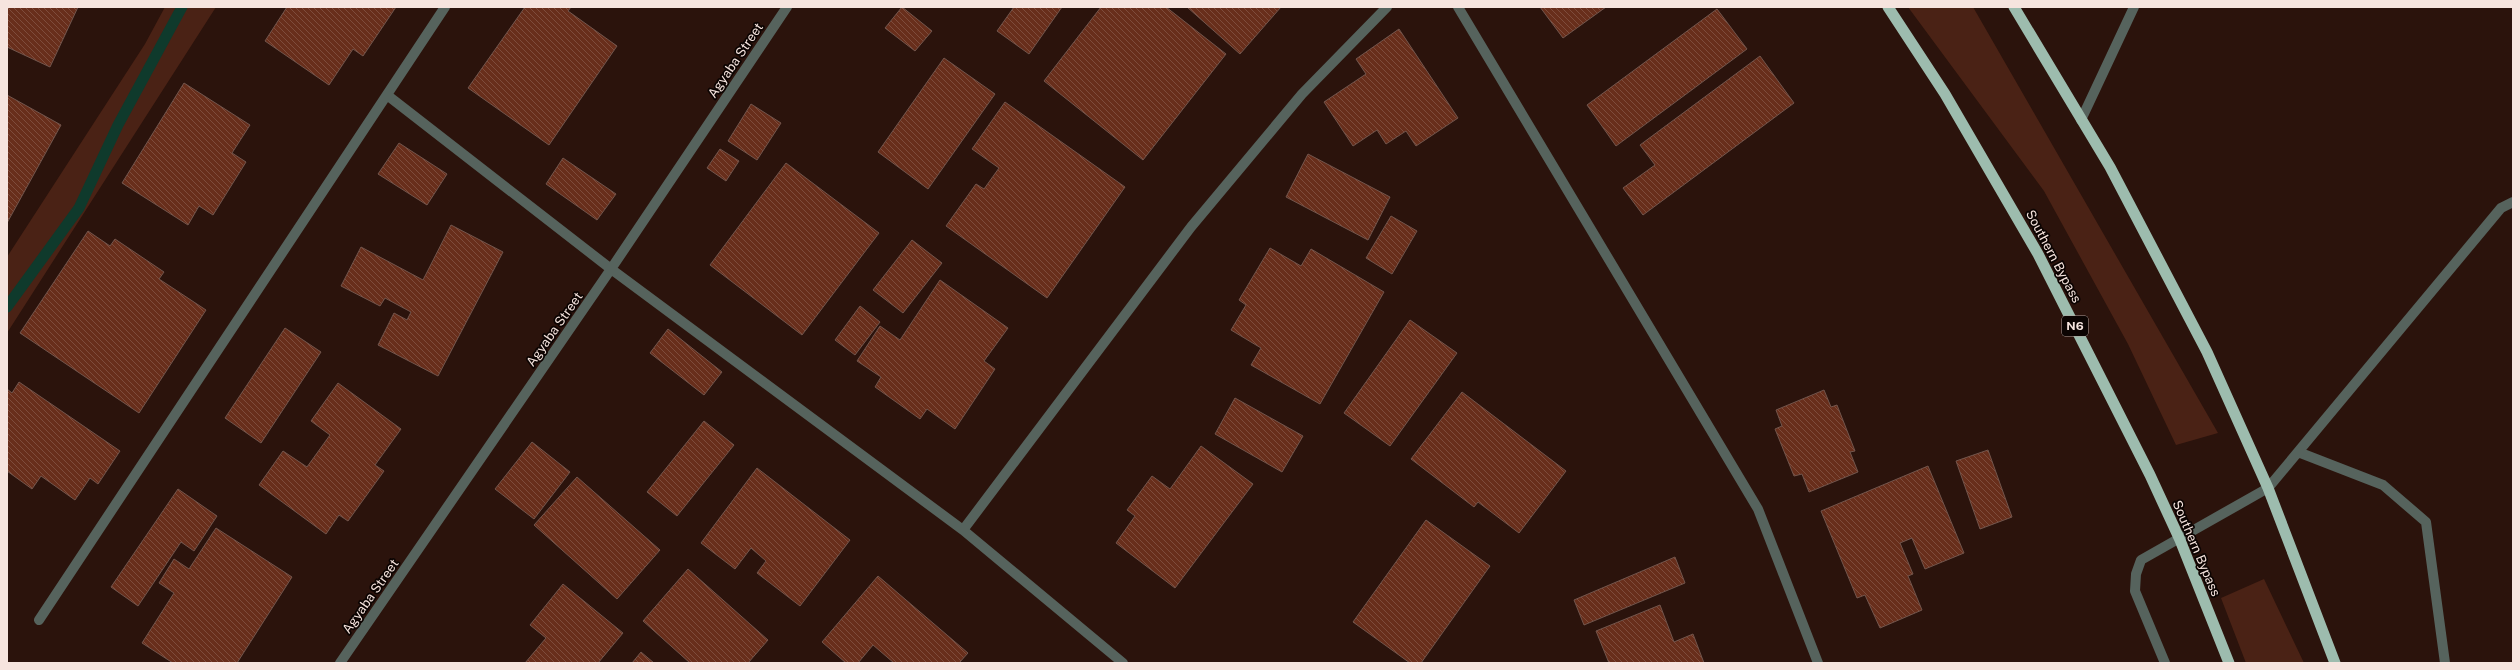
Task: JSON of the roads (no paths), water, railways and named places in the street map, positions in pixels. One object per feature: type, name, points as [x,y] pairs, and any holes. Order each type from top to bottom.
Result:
[{"type":"highway","name":"Southern Bypass","points":[[1888,7],[1945,94],[2038,254],[2150,475],[2180,540],[2229,663]]},
{"type":"highway","points":[[2014,7],[2110,167],[2207,352],[2268,488],[2335,663]]},
{"type":"street","points":[[39,620],[445,7]]},
{"type":"street","name":"Agyaba Street","points":[[340,663],[611,269],[787,7]]},
{"type":"street","points":[[963,530],[1191,227],[1302,94],[1387,7]]},
{"type":"street","points":[[1458,7],[1758,509],[1818,663]]},
{"type":"street","points":[[2081,120],[2134,7]]},
{"type":"street","points":[[387,95],[611,269],[963,530],[1123,663]]},
{"type":"street","points":[[2165,663],[2135,591],[2136,574],[2141,560],[2180,540],[2268,488],[2501,208],[2513,202]]},
{"type":"street","points":[[2298,452],[2383,485],[2426,522],[2445,663]]},
{"type":"waterway","points":[[7,307],[79,208],[118,125],[182,7]]}]
